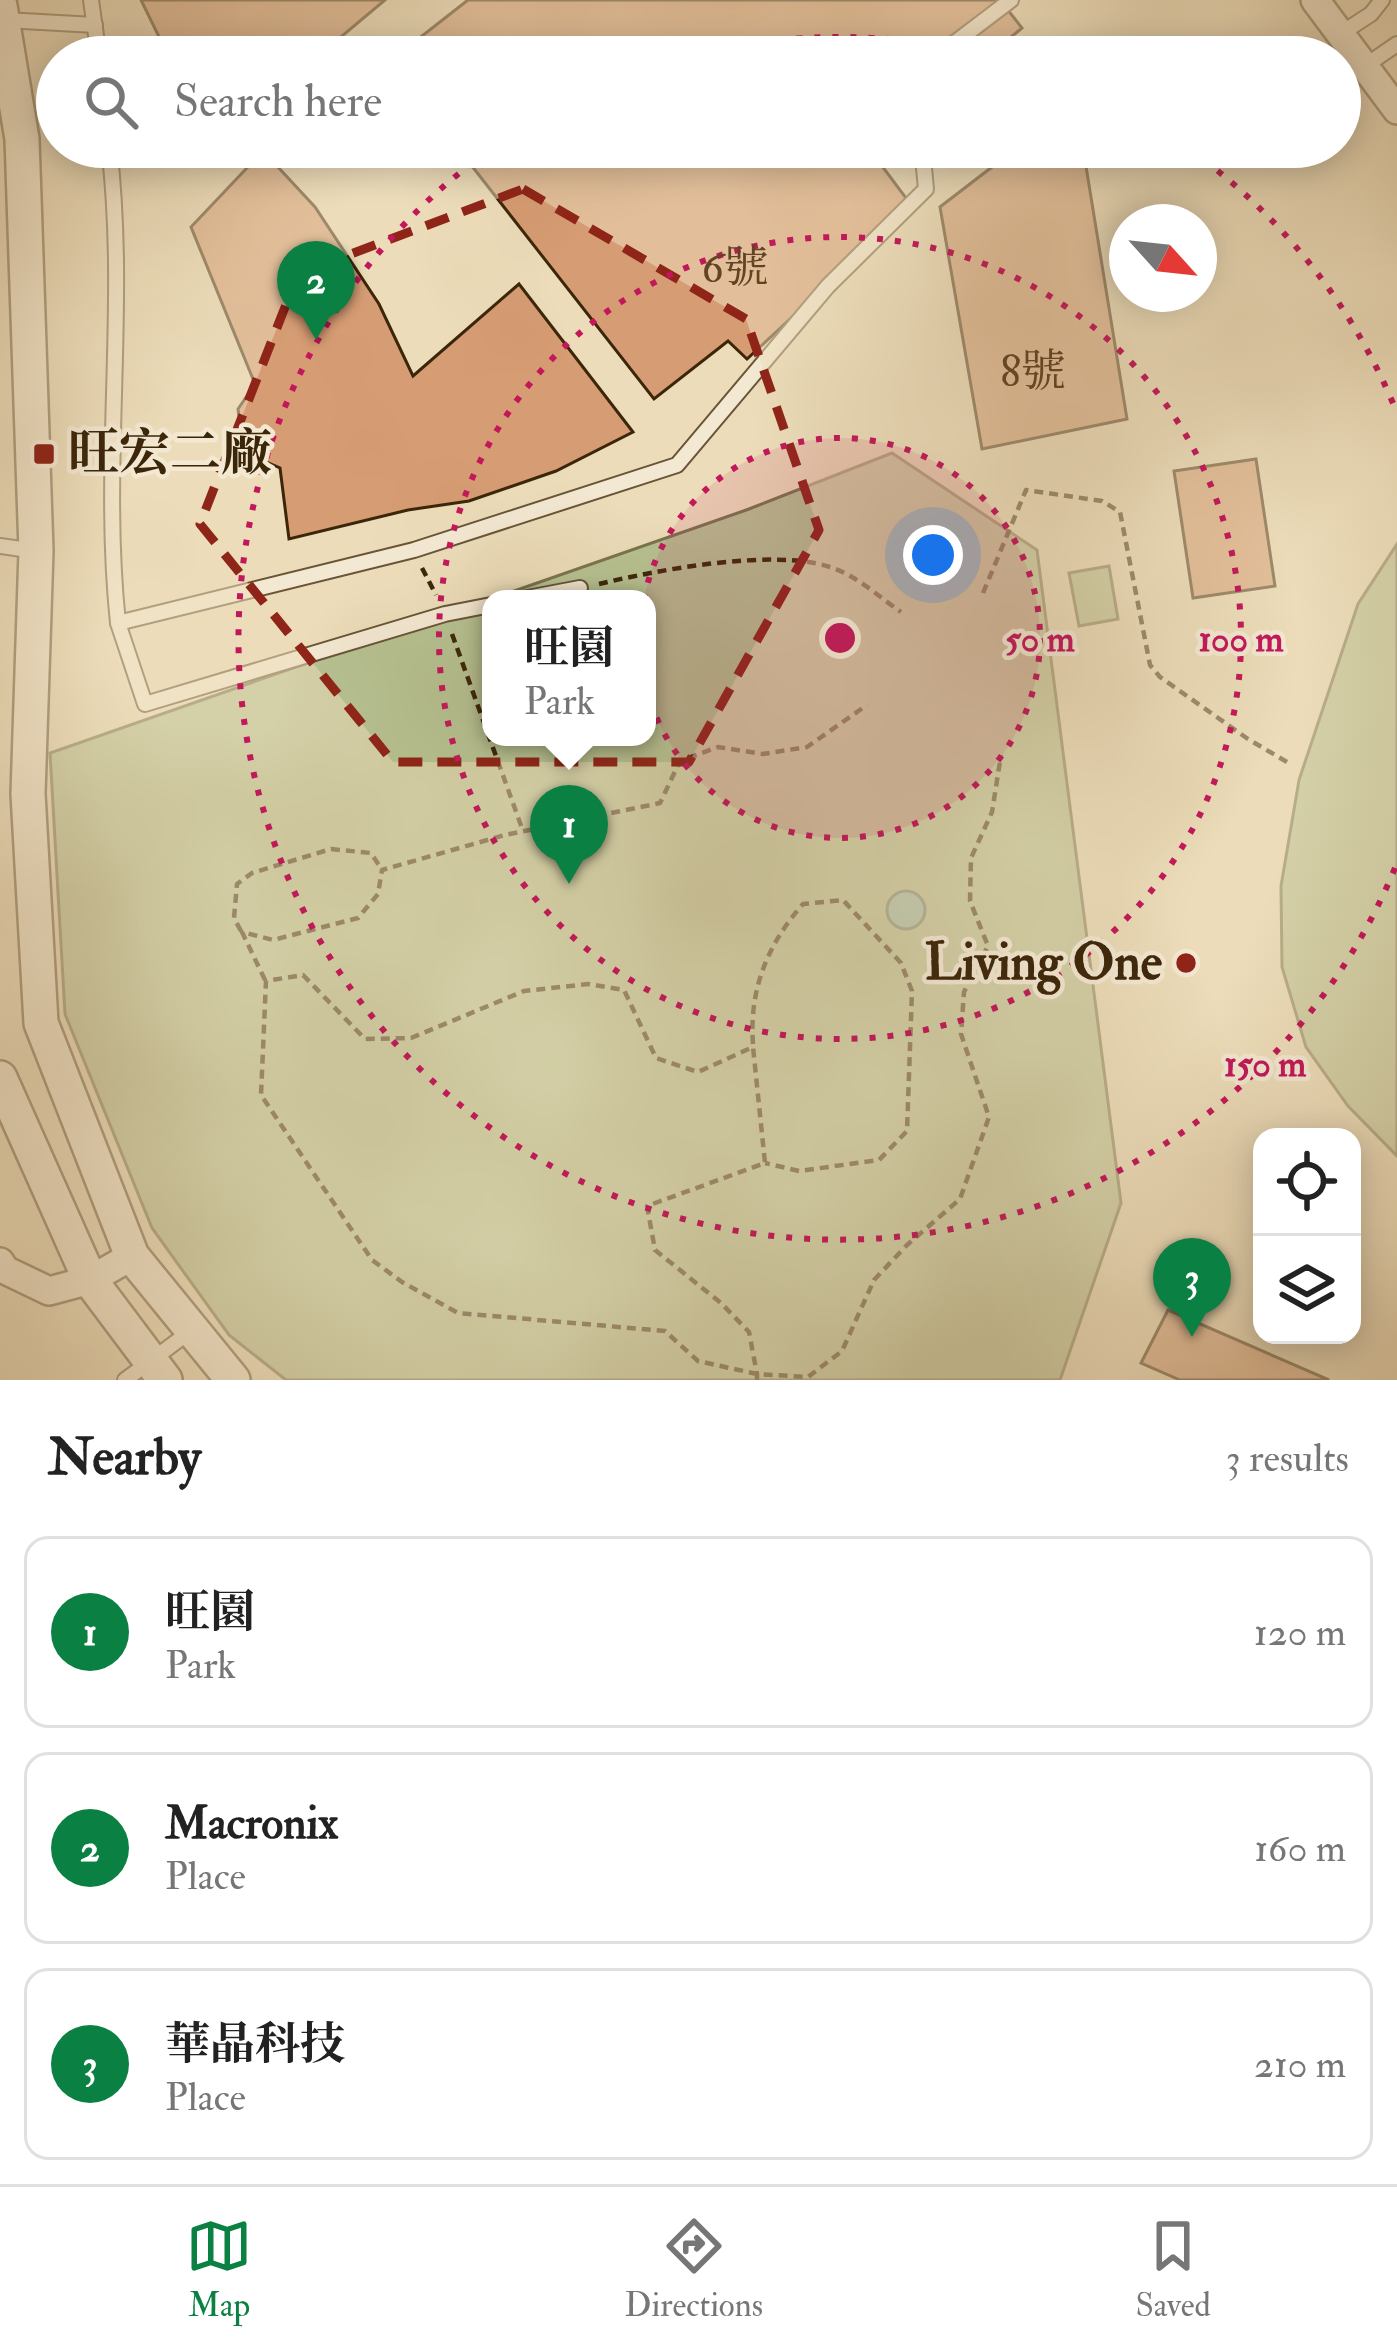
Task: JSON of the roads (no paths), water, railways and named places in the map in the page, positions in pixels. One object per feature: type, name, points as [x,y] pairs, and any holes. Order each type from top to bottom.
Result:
[{"type":"street","points":[[1316,0],[1340,34]]},
{"type":"street","points":[[0,6],[22,139],[36,551],[28,794],[41,1023],[132,1256],[233,1380]]},
{"type":"street","points":[[1361,61],[1397,110]]},
{"type":"street","points":[[0,1078],[90,1280],[147,1374]]},
{"type":"street","points":[[0,1262],[5,1270],[49,1292],[90,1280],[132,1256]]},
{"type":"lane","points":[[91,0],[96,36]]},
{"type":"lane","points":[[964,36],[1011,0]]},
{"type":"lane","points":[[1340,34],[1371,14],[1382,0]]},
{"type":"lane","points":[[1,20],[95,25]]},
{"type":"lane","points":[[1365,66],[1397,44]]},
{"type":"lane","points":[[112,168],[117,212],[111,558],[118,623],[145,704],[482,607]]},
{"type":"lane","points":[[118,623],[414,550],[676,465],[828,286],[926,189],[924,168]]},
{"type":"lane","points":[[0,546],[36,551]]},
{"type":"lane","points":[[569,590],[580,588]]},
{"type":"lane","points":[[147,1374],[192,1330]]},
{"type":"place","name":"Macronix","points":[[316,340]]},
{"type":"place","name":"旺宏二廠","points":[[44,454]]},
{"type":"place","name":"旺園","points":[[569,884]]},
{"type":"place","name":"Living One","points":[[1186,963]]},
{"type":"place","name":"華晶科技","points":[[1192,1337]]}]
